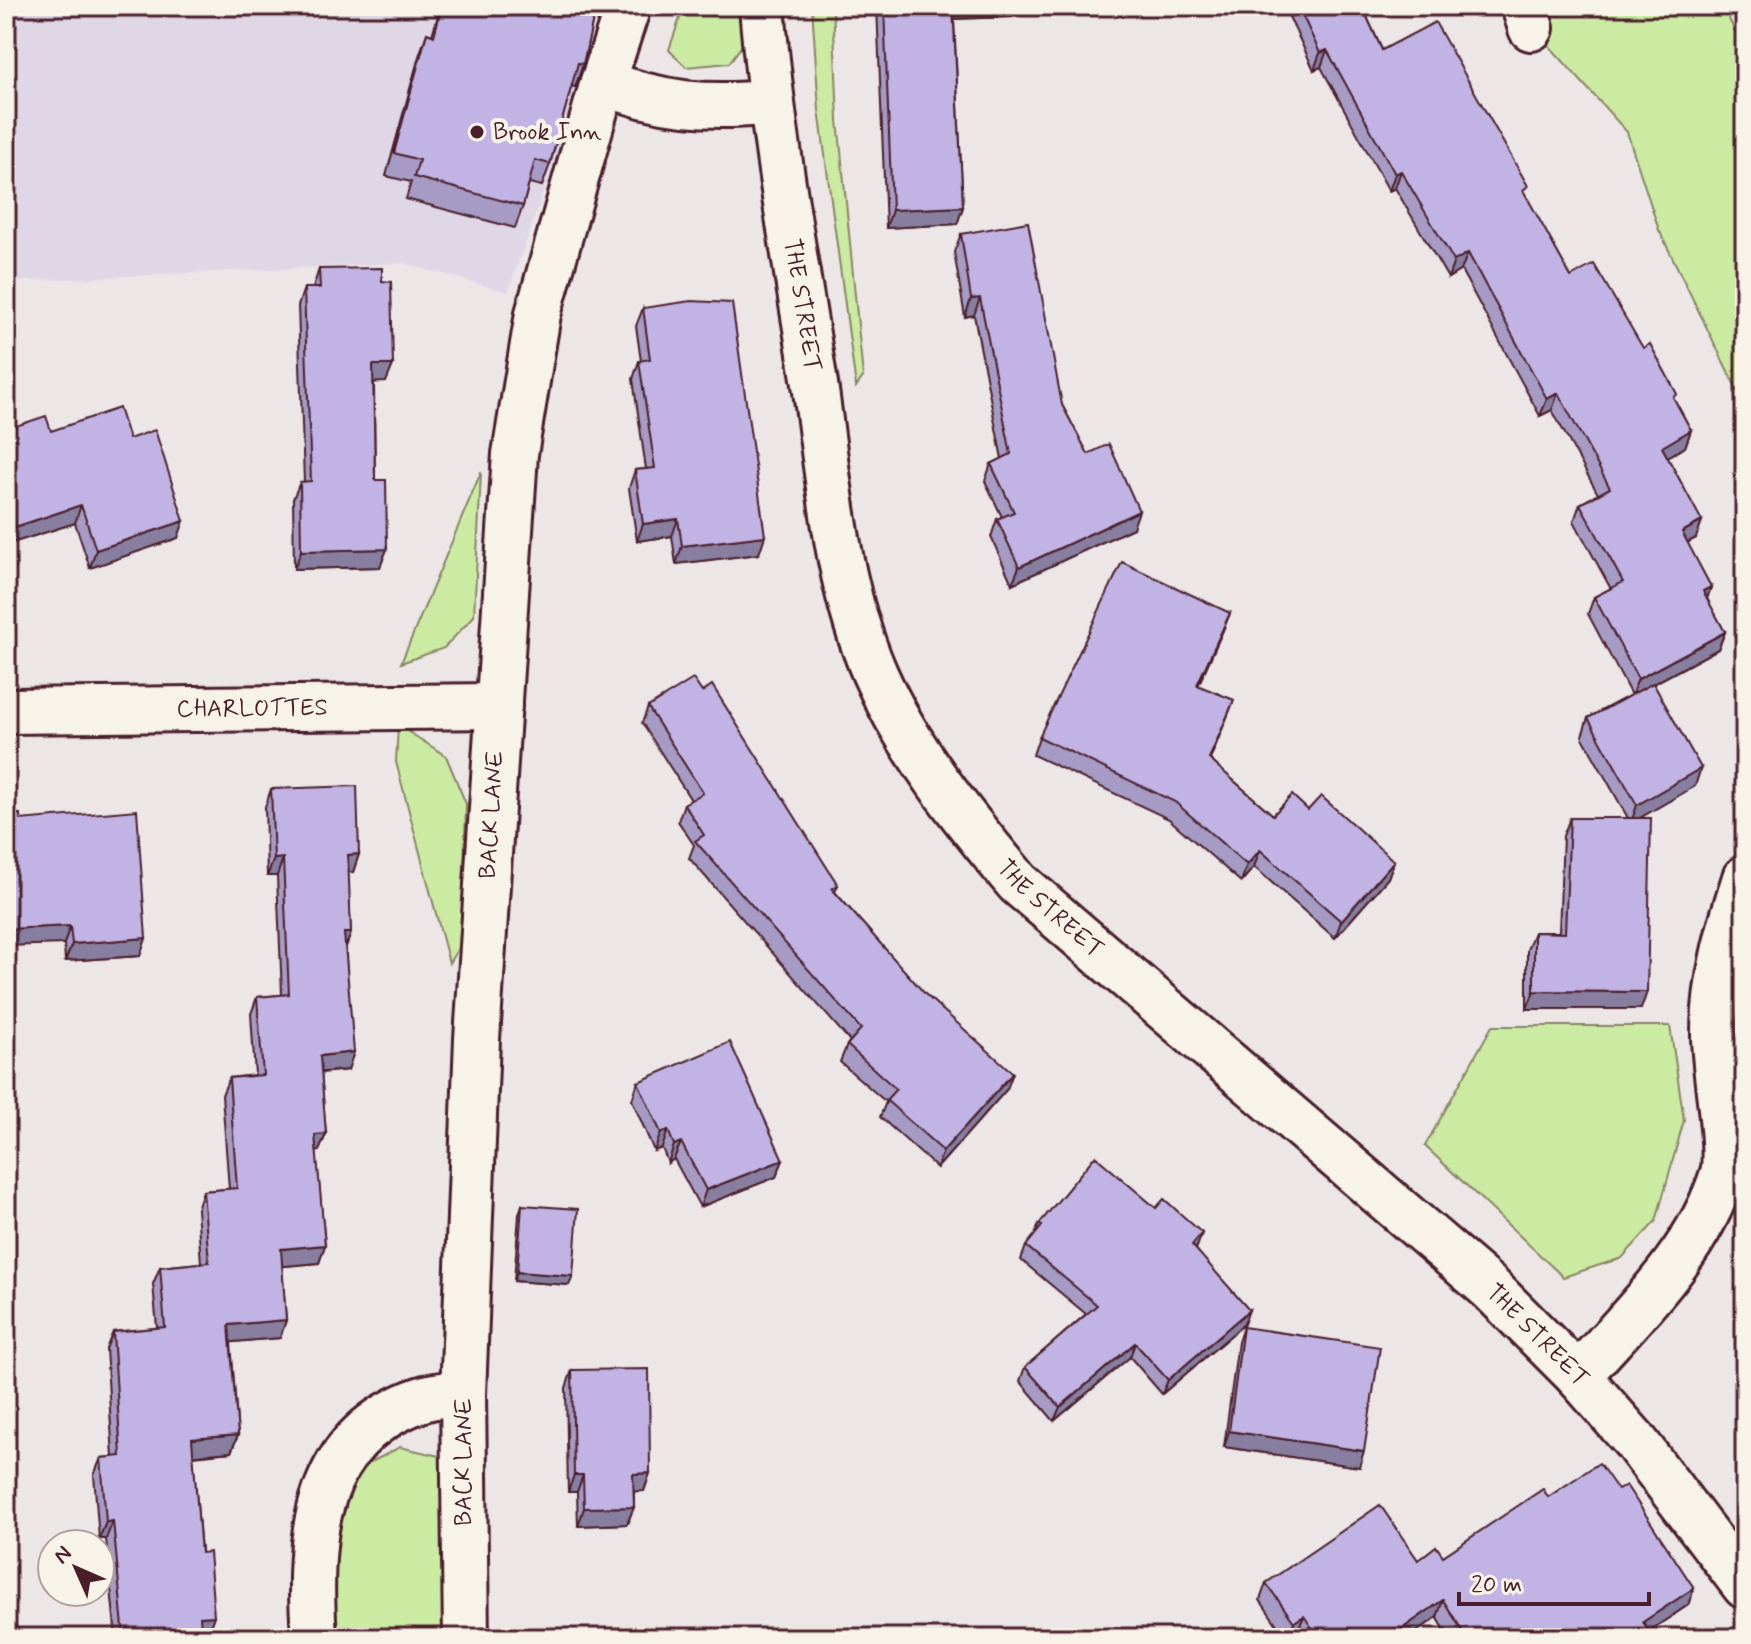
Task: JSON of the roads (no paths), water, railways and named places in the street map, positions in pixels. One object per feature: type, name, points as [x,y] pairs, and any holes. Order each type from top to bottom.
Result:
[{"type":"street","name":"BACK LANE","points":[[466,1638],[463,1394],[477,1039],[509,527],[524,396],[538,314],[603,82],[628,6]]},
{"type":"street","name":"THE STREET","points":[[762,6],[771,102],[838,539],[856,616],[875,672],[900,724],[977,835],[1018,883],[1490,1288],[1578,1376],[1663,1475],[1745,1586]]},
{"type":"street","points":[[603,82],[636,95],[688,106],[771,102]]},
{"type":"street","name":"CHARLOTTES","points":[[6,711],[499,706]]},
{"type":"street","points":[[1578,1376],[1658,1286],[1700,1225],[1724,1170],[1714,1032],[1728,930],[1745,878]]},
{"type":"street","points":[[314,1635],[312,1547],[318,1514],[337,1464],[353,1442],[377,1420],[437,1393],[463,1394]]},
{"type":"place","name":"Brook Inn","points":[[477,132]]}]
